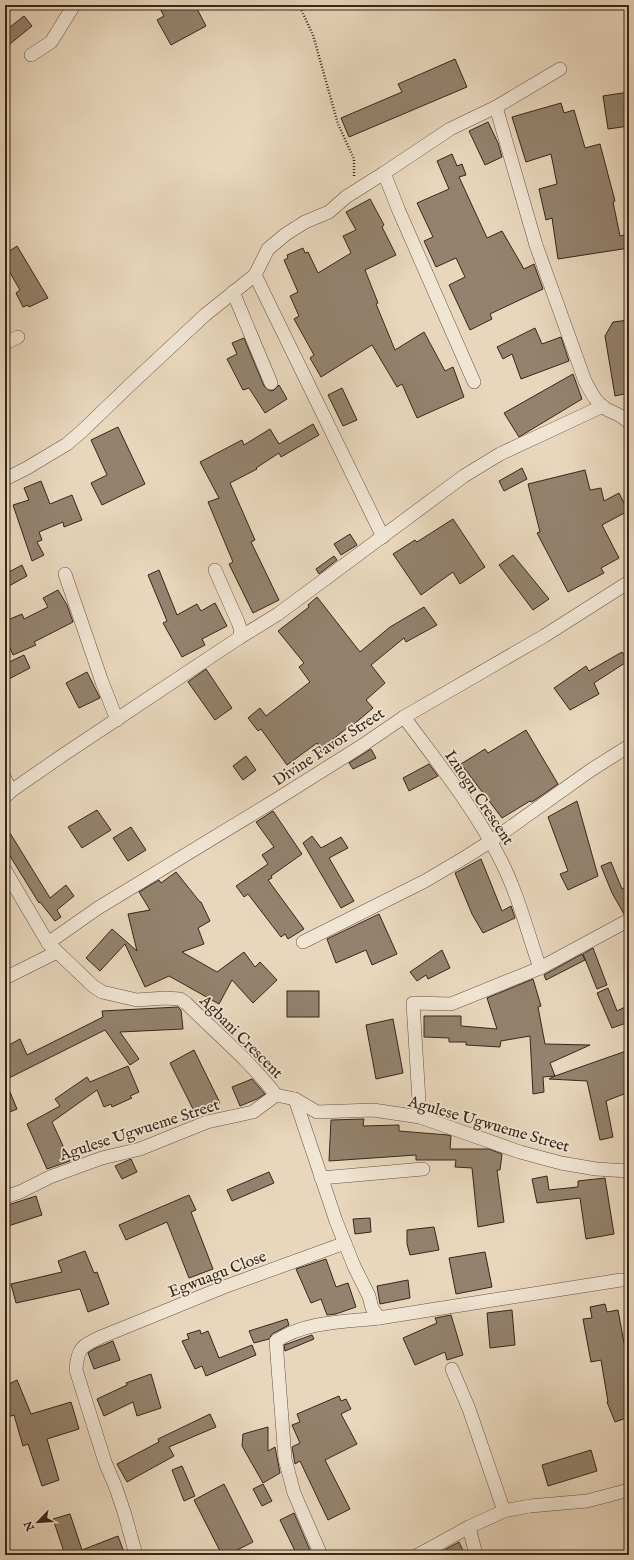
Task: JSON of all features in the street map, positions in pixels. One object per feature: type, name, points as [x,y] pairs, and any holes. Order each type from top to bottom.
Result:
[{"type":"street","points":[[31,55],[50,42],[74,5]]},
{"type":"street","points":[[5,479],[53,452],[81,432],[205,315],[255,275],[268,249],[286,234],[305,222],[329,212],[346,197],[450,130],[496,107],[560,70]]},
{"type":"street","points":[[496,107],[536,245],[586,381],[594,398],[606,409],[627,418]]},
{"type":"street","points":[[384,173],[399,212],[474,382]]},
{"type":"street","points":[[255,275],[383,537]]},
{"type":"street","points":[[233,292],[270,383]]},
{"type":"street","points":[[5,343],[18,337]]},
{"type":"street","points":[[5,779],[8,794],[63,755],[239,638],[278,614],[464,476],[500,454],[603,406]]},
{"type":"street","points":[[215,570],[238,622],[241,632],[239,638]]},
{"type":"street","points":[[65,574],[117,720]]},
{"type":"street","name":"Divine Favor Street","points":[[5,978],[52,948],[98,908],[287,793],[404,718],[544,636],[629,582]]},
{"type":"street","name":"Izuogu Crescent","points":[[404,718],[467,802],[491,841],[517,898],[540,968]]},
{"type":"street","points":[[303,942],[424,881],[491,841],[591,770],[629,746]]},
{"type":"street","name":"Agbani Crescent","points":[[5,870],[52,948],[82,976],[102,992],[137,1000],[165,998],[180,1000],[186,1003],[265,1080],[276,1095]]},
{"type":"street","points":[[420,1118],[413,1003],[452,1004],[540,968],[629,920]]},
{"type":"street","name":"Agulese Ugwueme Street","points":[[5,1197],[20,1192],[50,1177],[102,1158],[140,1149],[207,1122],[254,1112],[276,1095],[295,1099],[317,1112],[373,1110],[420,1118],[520,1152],[561,1163],[596,1169],[629,1171]]},
{"type":"street","points":[[295,1099],[345,1244],[369,1296],[372,1308],[379,1318]]},
{"type":"street","points":[[322,1178],[423,1170]]},
{"type":"street","name":"Egwuagu Close","points":[[136,1555],[125,1515],[105,1462],[76,1370],[79,1352],[84,1345],[101,1337],[224,1287],[345,1244]]},
{"type":"street","points":[[322,1555],[294,1493],[285,1459],[276,1341],[284,1336],[311,1325],[379,1318],[621,1280]]},
{"type":"street","points":[[452,1369],[469,1409],[504,1511]]},
{"type":"street","points":[[418,1555],[470,1527],[504,1511],[530,1506],[587,1501],[629,1490]]},
{"type":"street","points":[[470,1527],[476,1555]]},
{"type":"path","points":[[299,5],[313,35],[338,124],[354,159],[354,192]]},
{"type":"building","points":[[158,5],[195,5],[206,26],[171,45],[157,20],[164,16]]},
{"type":"building","points":[[24,16],[32,26],[5,48],[5,31]]},
{"type":"building","points":[[455,59],[467,87],[349,137],[341,118],[402,92],[398,84]]},
{"type":"building","points":[[629,92],[629,126],[608,129],[603,96]]},
{"type":"building","points":[[561,103],[564,113],[574,110],[585,148],[600,144],[615,201],[613,202],[620,236],[629,234],[629,248],[558,259],[552,218],[546,220],[539,189],[557,184],[551,154],[526,162],[512,117]]},
{"type":"building","points":[[488,122],[498,143],[502,157],[485,165],[469,131]]},
{"type":"building","points":[[452,154],[457,166],[462,164],[466,175],[459,177],[487,238],[502,231],[524,269],[534,264],[543,289],[490,314],[492,319],[470,330],[449,285],[465,277],[456,258],[436,267],[424,241],[433,237],[417,203],[449,189],[437,161]]},
{"type":"building","points":[[370,199],[384,225],[382,227],[396,255],[365,270],[378,303],[376,304],[395,350],[424,332],[445,371],[453,367],[464,397],[417,418],[402,384],[397,387],[372,345],[321,377],[310,358],[314,355],[294,319],[299,316],[290,296],[298,292],[284,260],[288,258],[287,255],[303,248],[305,253],[308,252],[318,273],[351,253],[343,236],[356,230],[346,212]]},
{"type":"building","points":[[17,246],[48,298],[29,307],[28,305],[23,307],[16,293],[20,290],[5,264],[5,254]]},
{"type":"building","points":[[629,320],[629,393],[615,396],[605,336],[613,322]]},
{"type":"building","points":[[535,328],[542,344],[561,337],[569,361],[521,379],[512,354],[503,359],[497,347]]},
{"type":"building","points":[[244,338],[264,386],[270,391],[274,390],[279,385],[287,399],[265,413],[249,388],[243,390],[227,359],[237,354],[232,343]]},
{"type":"building","points":[[573,374],[582,399],[519,437],[504,413]]},
{"type":"building","points":[[342,388],[357,420],[343,426],[328,395]]},
{"type":"building","points":[[313,424],[319,435],[281,457],[279,453],[256,468],[257,469],[230,483],[255,540],[251,542],[279,600],[253,613],[229,564],[233,562],[208,502],[219,498],[200,462],[242,440],[244,445],[270,429],[279,444]]},
{"type":"building","points":[[118,427],[145,484],[102,505],[91,483],[107,475],[91,440]]},
{"type":"building","points":[[522,468],[527,479],[504,491],[499,481]]},
{"type":"building","points":[[585,470],[590,490],[601,488],[604,501],[619,493],[628,511],[602,525],[619,558],[601,568],[604,573],[568,592],[537,533],[540,532],[528,484]]},
{"type":"building","points":[[41,481],[50,504],[72,495],[82,520],[64,527],[63,522],[39,532],[42,540],[37,542],[44,555],[32,561],[13,505],[29,500],[24,488]]},
{"type":"building","points":[[453,519],[485,567],[460,584],[453,572],[421,595],[393,554],[415,540],[417,542]]},
{"type":"building","points":[[350,534],[357,545],[341,555],[334,544]]},
{"type":"building","points":[[513,555],[549,599],[533,610],[499,565]]},
{"type":"building","points":[[334,556],[337,560],[319,574],[316,569]]},
{"type":"building","points":[[22,565],[27,576],[9,586],[5,578],[5,574]]},
{"type":"building","points":[[159,570],[177,615],[197,604],[201,611],[215,603],[227,626],[202,639],[205,645],[182,657],[163,623],[167,621],[148,575]]},
{"type":"building","points":[[58,590],[67,605],[73,622],[34,642],[36,645],[13,655],[5,637],[5,621],[22,614],[24,619],[48,607],[43,598]]},
{"type":"building","points":[[317,597],[360,652],[390,627],[424,607],[437,625],[406,642],[404,638],[371,665],[385,683],[366,700],[373,708],[321,749],[317,743],[287,765],[261,729],[258,731],[248,718],[260,708],[266,716],[310,682],[299,667],[304,663],[278,631],[309,607],[308,605]]},
{"type":"building","points":[[622,652],[628,661],[594,683],[599,694],[570,710],[554,688],[586,666],[589,671]]},
{"type":"building","points":[[24,655],[30,668],[5,681],[5,664]]},
{"type":"building","points":[[206,669],[232,708],[215,720],[188,682]]},
{"type":"building","points":[[87,672],[100,698],[79,708],[66,683]]},
{"type":"building","points":[[526,730],[558,784],[535,800],[530,801],[502,818],[461,764],[485,749],[488,753]]},
{"type":"building","points":[[371,749],[376,758],[353,769],[349,763]]},
{"type":"building","points":[[246,756],[256,770],[243,780],[233,766]]},
{"type":"building","points":[[429,764],[438,776],[409,791],[403,778]]},
{"type":"building","points":[[577,801],[598,876],[568,890],[560,874],[568,871],[548,817]]},
{"type":"building","points":[[97,810],[111,830],[82,848],[68,827]]},
{"type":"building","points":[[273,811],[302,854],[271,876],[272,878],[268,880],[304,929],[288,939],[285,934],[281,937],[248,894],[244,897],[236,886],[268,864],[262,855],[274,847],[256,822]]},
{"type":"building","points":[[5,825],[50,898],[66,885],[74,896],[57,910],[61,917],[55,921],[40,902],[39,903],[5,848]]},
{"type":"building","points":[[131,827],[146,850],[128,861],[113,838]]},
{"type":"building","points":[[312,836],[321,848],[341,837],[348,848],[329,858],[354,901],[341,908],[303,843]]},
{"type":"building","points":[[481,859],[502,911],[511,906],[515,918],[483,933],[472,914],[455,873]]},
{"type":"building","points":[[611,862],[622,889],[629,885],[629,912],[624,914],[612,893],[601,866]]},
{"type":"building","points":[[176,872],[201,902],[210,921],[198,928],[204,944],[182,952],[217,972],[244,952],[255,967],[260,962],[277,980],[253,1003],[232,980],[219,1004],[169,976],[145,987],[125,944],[100,971],[86,958],[112,929],[137,951],[128,914],[150,910],[139,892],[159,880],[161,883]]},
{"type":"building","points":[[379,914],[397,954],[372,965],[366,950],[336,963],[327,939]]},
{"type":"building","points":[[593,948],[607,985],[597,989],[583,954]]},
{"type":"building","points":[[442,950],[450,968],[428,979],[426,975],[417,981],[410,972]]},
{"type":"building","points":[[582,954],[585,960],[546,980],[544,975]]},
{"type":"building","points":[[533,979],[541,1006],[538,1007],[545,1044],[590,1045],[550,1063],[555,1076],[543,1077],[544,1092],[533,1094],[530,1036],[501,1041],[500,1047],[466,1045],[466,1042],[449,1042],[449,1038],[424,1037],[424,1016],[461,1016],[461,1026],[497,1029],[487,998]]},
{"type":"building","points":[[608,988],[617,1011],[625,1007],[629,1016],[629,1022],[612,1028],[597,993]]},
{"type":"building","points":[[287,991],[319,991],[319,1017],[287,1017]]},
{"type":"building","points":[[178,1007],[181,1010],[183,1029],[120,1032],[139,1059],[130,1065],[105,1030],[5,1080],[5,1047],[20,1039],[27,1055],[103,1017],[102,1011]]},
{"type":"building","points":[[393,1019],[403,1073],[376,1079],[366,1025]]},
{"type":"building","points":[[194,1050],[220,1103],[196,1115],[170,1063]]},
{"type":"building","points":[[629,1050],[629,1092],[606,1101],[613,1137],[600,1140],[587,1081],[549,1079]]},
{"type":"building","points":[[128,1066],[139,1092],[130,1096],[132,1098],[112,1107],[111,1104],[104,1107],[97,1090],[52,1122],[70,1161],[47,1169],[27,1124],[60,1106],[55,1099],[87,1077],[90,1082]]},
{"type":"building","points":[[252,1079],[265,1094],[240,1106],[232,1087]]},
{"type":"building","points":[[5,1080],[17,1109],[5,1114]]},
{"type":"building","points":[[364,1119],[363,1126],[399,1125],[399,1131],[451,1136],[450,1149],[489,1149],[502,1154],[500,1170],[497,1170],[504,1222],[478,1227],[472,1168],[455,1167],[456,1160],[416,1160],[416,1155],[329,1161],[331,1120]]},
{"type":"building","points":[[131,1159],[137,1172],[122,1179],[115,1166]]},
{"type":"building","points":[[269,1172],[274,1183],[232,1201],[227,1190]]},
{"type":"building","points":[[547,1176],[549,1190],[578,1187],[578,1181],[605,1178],[614,1234],[586,1239],[580,1198],[537,1203],[532,1179]]},
{"type":"building","points":[[189,1195],[196,1210],[191,1212],[213,1269],[189,1278],[167,1222],[126,1240],[119,1225]]},
{"type":"building","points":[[36,1196],[42,1215],[5,1227],[5,1206]]},
{"type":"building","points":[[370,1218],[371,1232],[355,1234],[353,1219]]},
{"type":"building","points":[[434,1227],[439,1250],[410,1255],[407,1244],[407,1230]]},
{"type":"building","points":[[85,1251],[94,1273],[97,1272],[109,1304],[88,1312],[80,1289],[16,1303],[11,1284],[62,1272],[58,1261]]},
{"type":"building","points":[[485,1252],[492,1287],[456,1294],[449,1258]]},
{"type":"building","points":[[326,1259],[336,1287],[348,1283],[356,1307],[336,1314],[327,1315],[321,1299],[311,1303],[296,1269]]},
{"type":"building","points":[[408,1280],[410,1298],[380,1304],[377,1286]]},
{"type":"building","points":[[605,1304],[607,1312],[618,1310],[629,1370],[629,1417],[615,1422],[607,1402],[601,1360],[591,1362],[583,1319],[592,1318],[590,1307]]},
{"type":"building","points":[[512,1310],[515,1345],[490,1348],[487,1313]]},
{"type":"building","points":[[451,1315],[463,1355],[447,1360],[445,1352],[415,1365],[403,1338],[437,1323],[435,1318]]},
{"type":"building","points":[[287,1319],[289,1325],[272,1334],[269,1339],[254,1343],[249,1331]]},
{"type":"building","points":[[200,1330],[201,1334],[208,1331],[219,1358],[252,1345],[256,1355],[206,1376],[202,1366],[195,1369],[182,1341],[189,1339],[187,1334]]},
{"type":"building","points":[[312,1335],[314,1339],[285,1351],[284,1345]]},
{"type":"building","points":[[113,1341],[120,1360],[94,1369],[88,1353]]},
{"type":"building","points":[[151,1374],[161,1408],[137,1416],[133,1402],[104,1416],[97,1399],[127,1385],[126,1383]]},
{"type":"building","points":[[17,1380],[31,1414],[71,1402],[79,1429],[47,1439],[59,1480],[42,1486],[28,1444],[23,1446],[14,1415],[5,1418],[5,1386]]},
{"type":"building","points":[[339,1396],[341,1401],[346,1399],[351,1409],[341,1414],[357,1444],[325,1460],[350,1509],[328,1520],[300,1461],[295,1464],[292,1447],[300,1443],[292,1425],[300,1422],[297,1414]]},
{"type":"building","points":[[210,1414],[216,1427],[169,1447],[174,1456],[127,1482],[117,1464],[159,1442],[158,1439]]},
{"type":"building","points":[[268,1427],[268,1451],[275,1447],[280,1473],[263,1483],[242,1446],[243,1434]]},
{"type":"building","points":[[591,1450],[597,1471],[548,1486],[542,1465]]},
{"type":"building","points":[[182,1466],[195,1496],[184,1501],[172,1470]]},
{"type":"building","points":[[224,1484],[253,1542],[227,1555],[222,1555],[194,1500]]},
{"type":"building","points":[[263,1484],[272,1501],[262,1506],[253,1489]]},
{"type":"building","points":[[294,1513],[312,1555],[297,1555],[280,1520]]},
{"type":"building","points":[[70,1514],[82,1550],[118,1536],[125,1555],[65,1555],[53,1519]]},
{"type":"building","points":[[459,1542],[465,1555],[435,1555]]}]
